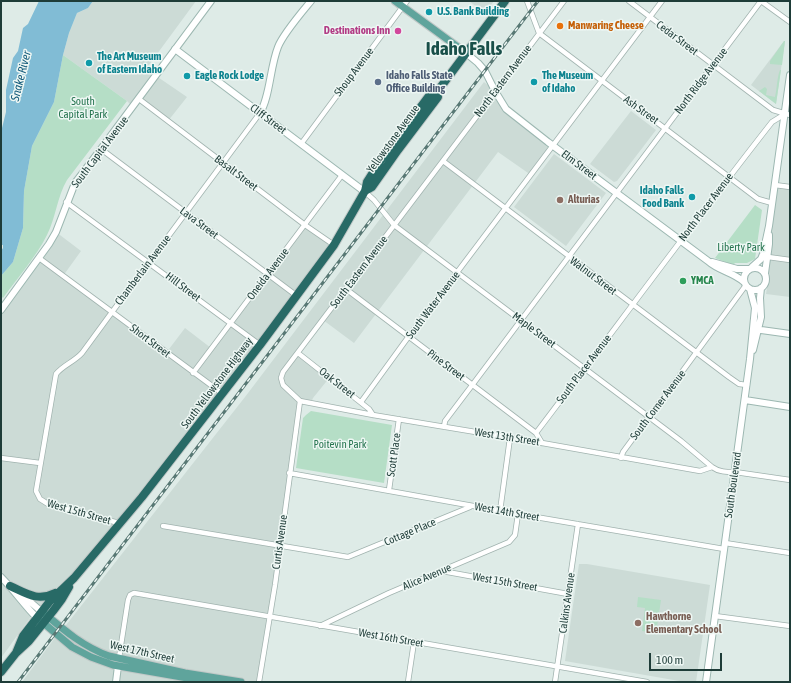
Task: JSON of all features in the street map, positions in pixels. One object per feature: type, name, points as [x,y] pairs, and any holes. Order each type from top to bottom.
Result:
[{"type":"highway","name":"Yellowstone Avenue","points":[[363,190],[380,160],[432,92],[437,92],[505,1]]},
{"type":"highway","name":"South Yellowstone Highway","points":[[1,672],[16,653],[19,642],[62,599],[74,578],[166,467],[297,296],[334,245],[363,190]]},
{"type":"highway","points":[[10,586],[43,598],[55,593],[74,578]]},
{"type":"main road","points":[[395,1],[405,4],[466,53]]},
{"type":"main road","points":[[43,618],[72,647],[89,657],[97,657],[119,662]]},
{"type":"main road","name":"West 17th Street","points":[[43,618],[81,643],[119,662],[210,682]]},
{"type":"main road","name":"West 17th Street","points":[[119,662],[159,667],[185,673],[241,682]]},
{"type":"street","name":"South Capital Avenue","points":[[1,310],[56,232],[66,202],[75,183],[102,149],[211,1]]},
{"type":"street","name":"Chamberlain Avenue","points":[[40,500],[36,490],[56,374],[61,367],[77,359],[82,353],[260,113],[264,106],[278,46],[312,1]]},
{"type":"street","points":[[527,1],[539,33]]},
{"type":"street","name":"North Eastern Avenue","points":[[443,161],[564,1]]},
{"type":"street","name":"Cedar Street","points":[[628,1],[773,110],[787,115]]},
{"type":"street","name":"South Water Avenue","points":[[361,402],[409,336],[662,1]]},
{"type":"street","points":[[761,1],[790,22]]},
{"type":"street","name":"North Ridge Avenue","points":[[444,427],[446,421],[473,384],[761,1]]},
{"type":"street","name":"Shoup Avenue","points":[[301,144],[405,4]]},
{"type":"street","name":"Ash Street","points":[[539,33],[758,199],[772,203]]},
{"type":"street","name":"Cliff Street","points":[[175,49],[363,190]]},
{"type":"street","name":"Elm Street","points":[[466,53],[485,71],[506,109],[708,261],[721,270],[735,275],[747,285]]},
{"type":"street","points":[[761,288],[756,290],[747,285],[744,275],[761,259],[763,254],[787,115],[790,75]]},
{"type":"street","name":"Basalt Street","points":[[139,99],[305,225],[334,245]]},
{"type":"street","name":"North Placer Avenue","points":[[633,305],[772,122],[787,115]]},
{"type":"street","name":"Lava Street","points":[[102,149],[297,296]]},
{"type":"street","name":"Walnut Street","points":[[443,161],[696,353],[739,384],[747,385]]},
{"type":"street","name":"South Eastern Avenue","points":[[300,401],[283,385],[282,374],[443,161]]},
{"type":"street","name":"Oneida Avenue","points":[[193,373],[342,175]]},
{"type":"street","points":[[775,185],[790,187]]},
{"type":"street","name":"Maple Street","points":[[363,190],[374,200],[394,225],[680,440],[712,466]]},
{"type":"street","name":"Hill Street","points":[[66,202],[260,345]]},
{"type":"street","points":[[769,226],[768,257],[765,274],[766,281],[761,288],[761,317],[755,329],[790,334]]},
{"type":"street","points":[[768,257],[790,260]]},
{"type":"street","name":"Short Street","points":[[39,258],[222,394]]},
{"type":"street","name":"Elm Street","points":[[708,261],[732,268],[751,268]]},
{"type":"street","points":[[751,268],[760,268],[765,274]]},
{"type":"street","name":"South Boulevard","points":[[706,682],[755,329],[755,308],[747,285]]},
{"type":"street","name":"South Corner Avenue","points":[[621,458],[623,452],[747,285]]},
{"type":"street","name":"Pine Street","points":[[346,289],[536,433],[542,443]]},
{"type":"street","name":"South Placer Avenue","points":[[536,433],[633,305]]},
{"type":"street","name":"Oak Street","points":[[298,353],[361,402],[373,415]]},
{"type":"street","points":[[745,400],[790,407]]},
{"type":"street","name":"West 13th Street","points":[[300,401],[700,472],[712,466]]},
{"type":"street","name":"Curtis Avenue","points":[[259,682],[270,616],[300,401]]},
{"type":"street","name":"Scott Place","points":[[389,490],[399,419]]},
{"type":"street","points":[[500,511],[510,438]]},
{"type":"street","points":[[1,458],[40,464]]},
{"type":"street","points":[[712,466],[719,471],[790,480]]},
{"type":"street","name":"West 14th Street","points":[[289,473],[578,524],[724,546],[790,553]]},
{"type":"street","name":"West 15th Street","points":[[40,500],[48,504],[115,522],[118,525]]},
{"type":"street","name":"Cottage Place","points":[[279,545],[348,557],[471,506]]},
{"type":"street","name":"Alice Avenue","points":[[320,626],[389,593],[509,542],[515,534],[518,514]]},
{"type":"street","name":"Calkins Avenue","points":[[555,682],[578,524]]},
{"type":"street","points":[[162,526],[279,545]]},
{"type":"street","name":"West 15th Street","points":[[442,571],[568,594]]},
{"type":"street","points":[[1,577],[10,586],[22,603],[43,618]]},
{"type":"street","name":"West 16th Street","points":[[119,662],[128,600],[130,595],[134,593],[647,682]]},
{"type":"street","points":[[715,616],[790,626]]},
{"type":"street","points":[[408,682],[414,642]]},
{"type":"street","points":[[116,682],[119,662]]},
{"type":"shaded area","points":[[93,1],[196,1],[146,69],[187,97],[168,121],[139,99],[133,107],[127,101],[63,55],[69,33],[77,13],[88,8]]},
{"type":"shaded area","points":[[469,1],[494,1],[485,13]]},
{"type":"shaded area","points":[[785,41],[776,104],[751,85]]},
{"type":"shaded area","points":[[484,82],[495,91],[501,102],[553,145],[531,175],[498,152],[354,343],[323,320],[298,352],[330,377],[313,398],[311,403],[300,401],[259,682],[22,682],[57,635],[79,652],[116,663],[107,659],[63,629],[245,397]]},
{"type":"shaded area","points":[[631,111],[656,130],[617,181],[614,182],[590,164]]},
{"type":"shaded area","name":"Alturias","points":[[554,154],[606,193],[566,246],[514,207]]},
{"type":"shaded area","points":[[775,185],[790,187],[790,297],[766,294],[768,281],[765,273]]},
{"type":"shaded area","points":[[305,225],[330,242],[220,392],[74,578],[35,611],[1,658],[1,310],[56,232],[81,251],[63,276],[166,353],[185,328],[211,348]]},
{"type":"shaded area","name":"Hawthorne Elementary School","points":[[579,564],[587,564],[710,585],[696,682],[685,682],[565,661]]},
{"type":"green space","points":[[784,41],[782,65],[770,64],[770,61]]},
{"type":"green space","name":"South Capital Park","points":[[63,55],[127,101],[67,180],[61,193],[53,221],[43,243],[3,298],[1,296],[1,276],[13,262],[23,228],[24,191],[32,146],[54,102]]},
{"type":"green space","points":[[780,70],[776,104],[759,91],[765,87],[767,89],[766,95],[775,97]]},
{"type":"green space","name":"Liberty Park","points":[[755,205],[762,210],[755,259],[747,263],[735,263],[733,265],[715,258]]},
{"type":"green space","name":"Poitevin Park","points":[[311,411],[392,425],[384,483],[296,468],[303,418]]},
{"type":"green space","points":[[638,597],[661,600],[656,633],[642,631],[645,608],[637,607]]},
{"type":"water","name":"Snake River","points":[[39,1],[93,1],[88,8],[77,13],[69,33],[54,102],[32,146],[24,191],[23,228],[13,262],[1,276],[1,251],[3,245],[1,245],[1,132],[6,112],[6,90],[13,58],[18,51],[23,28],[28,24]]},
{"type":"railway","points":[[18,682],[538,1]]},
{"type":"place","name":"U.S. Bank Building","points":[[429,12]]},
{"type":"place","name":"Manwaring Cheese","points":[[560,26]]},
{"type":"place","name":"Destinations Inn","points":[[398,31]]},
{"type":"place","name":"The Art Museum of Eastern Idaho","points":[[89,63]]},
{"type":"place","name":"Eagle Rock Lodge","points":[[187,76]]},
{"type":"place","name":"Idaho Falls State Office Building","points":[[378,82]]},
{"type":"place","name":"The Museum of Idaho","points":[[534,82]]},
{"type":"place","name":"Idaho Falls Food Bank","points":[[692,197]]},
{"type":"place","name":"Alturias","points":[[560,200]]},
{"type":"place","name":"YMCA","points":[[683,281]]},
{"type":"place","name":"Hawthorne Elementary School","points":[[638,623]]},
{"type":"district","name":"Idaho Falls","points":[[464,49]]}]
